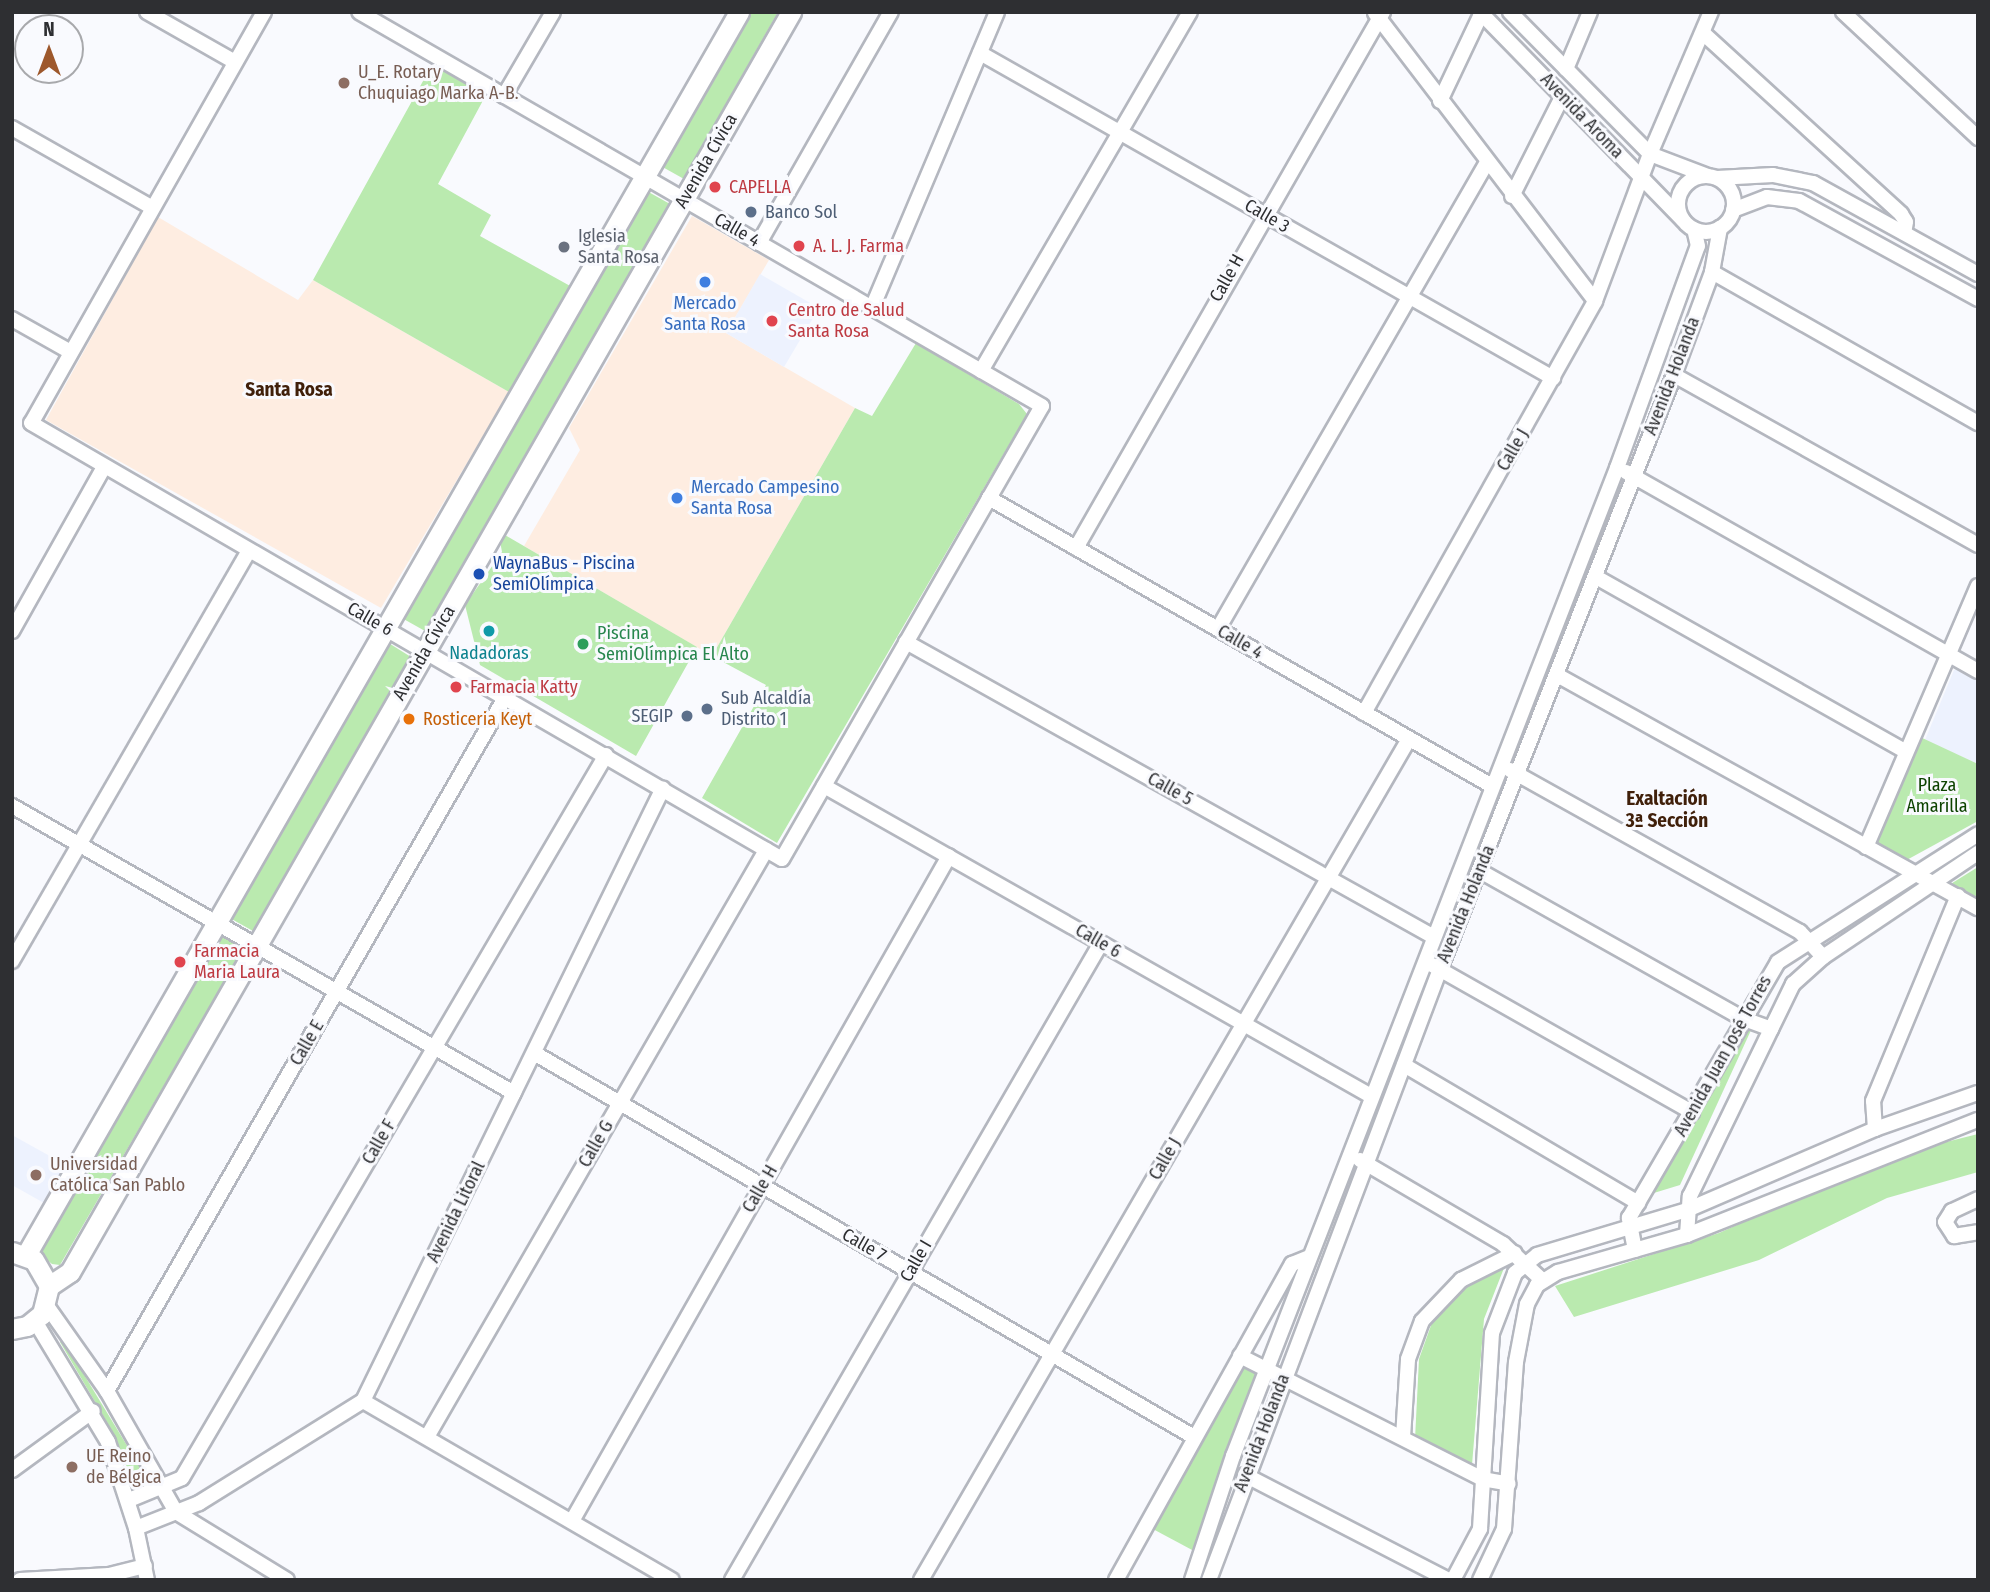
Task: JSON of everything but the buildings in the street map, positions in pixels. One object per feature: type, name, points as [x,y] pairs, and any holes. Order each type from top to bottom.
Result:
[{"type":"main road","points":[[12,1329],[44,1304],[41,1266],[17,1251],[216,923],[739,12]]},
{"type":"main road","name":"Avenida Cívica","points":[[44,1304],[70,1272],[791,12]]},
{"type":"street","points":[[147,12],[169,18],[235,62]]},
{"type":"street","points":[[12,319],[69,351],[264,12]]},
{"type":"street","points":[[504,96],[552,12]]},
{"type":"street","points":[[759,243],[891,12]]},
{"type":"street","points":[[872,308],[997,12]]},
{"type":"street","points":[[981,371],[1190,12]]},
{"type":"street","name":"Avenida Aroma","points":[[1510,12],[1650,154],[1713,177],[1793,177],[1978,274]]},
{"type":"street","points":[[1566,69],[1590,12]]},
{"type":"street","name":"Calle J","points":[[1364,713],[1595,301],[1650,154],[1712,12]]},
{"type":"street","points":[[1843,12],[1978,138]]},
{"type":"street","name":"Calle 4","points":[[360,13],[1041,405],[989,498],[1492,786]]},
{"type":"street","points":[[1440,101],[1481,13]]},
{"type":"street","name":"Avenida Aroma","points":[[1481,13],[1688,224]]},
{"type":"street","points":[[1378,15],[1486,164],[1595,301]]},
{"type":"street","name":"Calle H","points":[[1076,548],[1378,15]]},
{"type":"street","points":[[1703,33],[1901,214],[1906,222],[1904,233]]},
{"type":"street","name":"Calle 3","points":[[980,53],[1553,378]]},
{"type":"street","points":[[1512,196],[1562,97]]},
{"type":"street","points":[[12,128],[151,207]]},
{"type":"street","points":[[1218,629],[1486,164]]},
{"type":"street","points":[[1733,210],[1733,195],[1713,177],[1691,180],[1680,194],[1688,224],[1720,228],[1733,210],[1767,197],[1800,201],[1978,299]]},
{"type":"street","name":"Avenida Holanda","points":[[1192,1580],[1309,1256],[1617,468],[1695,255],[1698,239],[1688,224]]},
{"type":"street","name":"Avenida Holanda","points":[[1213,1578],[1245,1475],[1674,374],[1713,267],[1720,228]]},
{"type":"street","points":[[1695,255],[1978,423]]},
{"type":"street","name":"Calle 6","points":[[69,351],[31,423],[103,469],[506,696],[766,850],[782,859],[824,786],[1371,1096]]},
{"type":"street","points":[[1674,374],[1978,545]]},
{"type":"street","points":[[1617,468],[1633,474],[1978,671]]},
{"type":"street","points":[[12,631],[103,469]]},
{"type":"street","points":[[824,786],[989,498]]},
{"type":"street","points":[[12,961],[249,551]]},
{"type":"street","points":[[1596,577],[1906,752]]},
{"type":"street","points":[[1866,847],[1978,586]]},
{"type":"street","name":"Calle 5","points":[[906,642],[1434,937]]},
{"type":"street","points":[[1557,675],[1978,908]]},
{"type":"street","name":"Calle E","points":[[107,1391],[506,696]]},
{"type":"street","name":"Calle J","points":[[921,1580],[1409,739]]},
{"type":"street","name":"Calle F","points":[[128,1500],[181,1478],[606,755]]},
{"type":"street","points":[[1501,765],[1809,939],[1823,957]]},
{"type":"street","name":"Avenida Litoral","points":[[363,1401],[663,788]]},
{"type":"street","points":[[12,806],[82,843],[216,923],[514,1093]]},
{"type":"street","name":"Avenida Juan José Torres","points":[[1629,1225],[1638,1203],[1692,1112],[1766,976],[1809,939],[1978,834]]},
{"type":"street","name":"Calle G","points":[[427,1437],[766,850]]},
{"type":"street","name":"Avenida Juan José Torres","points":[[1687,1235],[1687,1210],[1793,984],[1823,957],[1932,881],[1978,853]]},
{"type":"street","name":"Calle H","points":[[572,1521],[948,856]]},
{"type":"street","points":[[1480,871],[1744,1019],[1771,1029]]},
{"type":"street","points":[[1875,1129],[1873,1101],[1958,896]]},
{"type":"street","name":"Calle I","points":[[732,1580],[1101,943]]},
{"type":"street","points":[[1424,961],[1692,1112]]},
{"type":"street","name":"Calle 7","points":[[534,1053],[1194,1437]]},
{"type":"street","points":[[1404,1065],[1638,1203]]},
{"type":"street","points":[[1403,1437],[1408,1359],[1422,1321],[1461,1279],[1521,1257],[1687,1210],[1875,1129],[1978,1093]]},
{"type":"street","points":[[1480,1580],[1504,1529],[1520,1332],[1527,1304],[1542,1280],[1687,1235],[1978,1120]]},
{"type":"street","points":[[1349,1154],[1521,1257],[1542,1280]]},
{"type":"street","points":[[1978,1199],[1952,1211],[1945,1222],[1954,1236],[1978,1232]]},
{"type":"street","points":[[1629,1225],[1635,1250]]},
{"type":"street","points":[[1116,1580],[1292,1264],[1309,1256]]},
{"type":"street","points":[[1245,1475],[1451,1580],[1480,1529],[1492,1333],[1506,1290],[1521,1257]]},
{"type":"street","points":[[44,1304],[107,1391],[176,1513],[287,1580]]},
{"type":"street","points":[[20,1580],[146,1573],[128,1500],[93,1411],[44,1304]]},
{"type":"street","points":[[1240,1356],[1485,1480],[1509,1484]]},
{"type":"street","points":[[136,1528],[199,1503],[363,1401],[672,1580]]},
{"type":"street","points":[[12,1470],[93,1411]]},
{"type":"shaded area","name":"Mercado Campesino Santa Rosa","points":[[692,216],[769,260],[726,333],[855,408],[712,656],[524,546],[580,450],[569,428]]},
{"type":"shaded area","points":[[158,217],[298,300],[313,280],[509,392],[381,608],[46,420]]},
{"type":"shaded area","name":"Centro de Salud Santa Rosa","points":[[760,274],[819,308],[784,367],[726,333]]},
{"type":"shaded area","points":[[1959,668],[1978,678],[1978,764],[1925,740],[1954,670]]},
{"type":"shaded area","name":"Universidad Católica San Pablo","points":[[12,1135],[66,1165],[44,1203],[12,1185]]},
{"type":"green space","points":[[746,12],[778,12],[684,179],[659,165]]},
{"type":"green space","points":[[433,63],[487,93],[438,184],[491,215],[480,236],[572,287],[509,392],[313,280]]},
{"type":"green space","points":[[645,190],[670,204],[425,631],[400,617]]},
{"type":"green space","points":[[916,343],[1019,404],[1027,414],[777,843],[702,798],[766,685],[712,656],[855,408],[872,416]]},
{"type":"green space","name":"Piscina SemiOlímpica El Alto","points":[[505,535],[697,647],[636,756],[480,665],[465,605],[502,552],[500,541]]},
{"type":"green space","points":[[387,642],[411,657],[253,931],[228,917]]},
{"type":"green space","name":"Plaza Amarilla","points":[[1918,736],[1978,764],[1978,821],[1903,862],[1876,847],[1874,840]]},
{"type":"green space","name":"Plaza Amarilla","points":[[1978,867],[1978,902],[1949,885]]},
{"type":"green space","points":[[220,933],[245,946],[60,1265],[52,1264],[41,1255],[40,1244]]},
{"type":"green space","points":[[1743,1025],[1752,1028],[1680,1185],[1644,1196]]},
{"type":"green space","points":[[1978,1134],[1978,1172],[1887,1198],[1759,1260],[1574,1317],[1555,1286],[1719,1233],[1894,1155]]},
{"type":"green space","points":[[1504,1268],[1484,1319],[1472,1465],[1415,1439],[1419,1359],[1434,1317],[1449,1299],[1467,1284]]},
{"type":"green space","points":[[63,1340],[139,1469],[125,1474],[115,1436],[60,1342]]},
{"type":"green space","points":[[1242,1365],[1260,1372],[1194,1551],[1151,1528]]},
{"type":"place","name":"U_E. Rotary Chuquiago Marka A-B.","points":[[344,83]]},
{"type":"place","name":"CAPELLA","points":[[715,187]]},
{"type":"place","name":"Banco Sol","points":[[751,212]]},
{"type":"place","name":"A. L. J. Farma","points":[[799,246]]},
{"type":"place","name":"Iglesia Santa Rosa","points":[[564,247]]},
{"type":"place","name":"Mercado Santa Rosa","points":[[705,282]]},
{"type":"place","name":"Centro de Salud Santa Rosa","points":[[772,321]]},
{"type":"place","name":"Mercado Campesino Santa Rosa","points":[[677,498]]},
{"type":"place","name":"WaynaBus - Piscina SemiOlímpica","points":[[479,574]]},
{"type":"place","name":"Nadadoras","points":[[489,631]]},
{"type":"place","name":"Piscina SemiOlímpica El Alto","points":[[583,644]]},
{"type":"place","name":"Farmacia Katty","points":[[456,687]]},
{"type":"place","name":"Sub Alcaldía Distrito 1","points":[[707,709]]},
{"type":"place","name":"SEGIP","points":[[687,716]]},
{"type":"place","name":"Rosticeria Keyt","points":[[409,719]]},
{"type":"place","name":"Farmacia Maria Laura","points":[[180,962]]},
{"type":"place","name":"Universidad Católica San Pablo","points":[[36,1175]]},
{"type":"place","name":"UE Reino de Bélgica","points":[[72,1467]]},
{"type":"district","name":"Santa Rosa","points":[[289,390]]},
{"type":"district","name":"Exaltación 3ª Sección","points":[[1667,810]]}]
